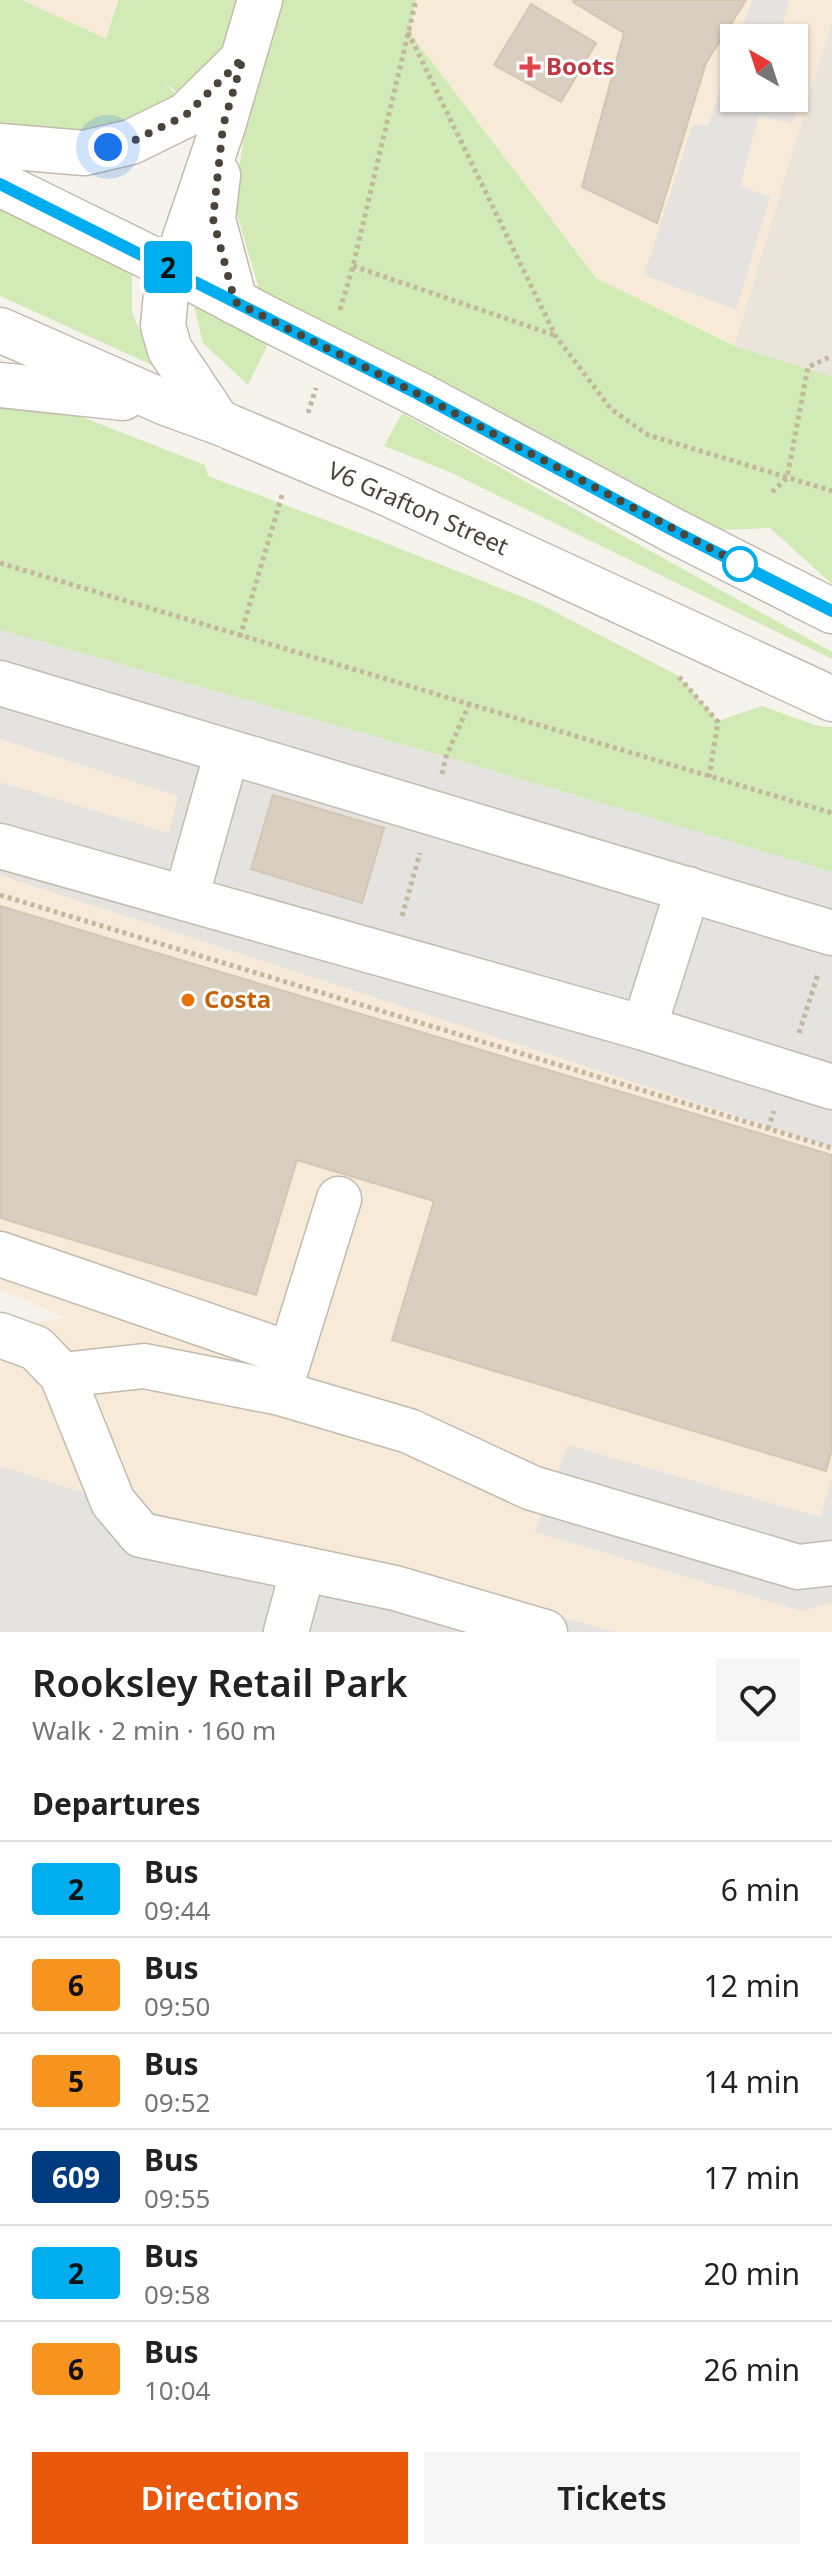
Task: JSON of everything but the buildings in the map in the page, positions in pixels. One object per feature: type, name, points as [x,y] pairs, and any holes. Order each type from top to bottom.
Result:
[{"type":"street","points":[[224,424],[170,350],[163,326],[166,294],[173,269],[223,126],[260,0]]},
{"type":"street","points":[[0,146],[84,153],[131,142],[186,115],[243,58]]},
{"type":"street","points":[[223,126],[213,219],[252,311]]},
{"type":"street","points":[[0,184],[418,394],[676,532],[832,611]]},
{"type":"street","name":"V6 Grafton Street","points":[[0,330],[166,403],[224,424],[384,492],[832,699]]},
{"type":"street","points":[[0,385],[166,403]]},
{"type":"street","points":[[0,683],[832,933]]},
{"type":"street","points":[[186,898],[227,752]]},
{"type":"street","points":[[0,846],[644,1028],[832,1087]]},
{"type":"street","points":[[644,1028],[688,889]]},
{"type":"street","points":[[285,1373],[339,1199]]},
{"type":"street","points":[[0,1254],[285,1373],[532,1488],[798,1567],[832,1563]]},
{"type":"street","points":[[0,1335],[36,1348],[62,1375],[113,1502],[141,1535],[395,1588],[545,1632]]},
{"type":"street","points":[[62,1375],[144,1366],[285,1373]]},
{"type":"street","points":[[286,1632],[303,1569]]},
{"type":"path","points":[[408,32],[555,335],[611,409],[648,435],[832,491]]},
{"type":"path","points":[[353,266],[555,335]]},
{"type":"path","points":[[772,492],[787,478],[808,367],[832,356]]},
{"type":"path","points":[[0,563],[832,813]]},
{"type":"path","points":[[679,676],[718,722],[709,777]]},
{"type":"path","points":[[446,757],[469,704]]},
{"type":"path","points":[[400,922],[421,849]]},
{"type":"path","points":[[0,895],[832,1148]]},
{"type":"shaded area","points":[[22,0],[116,0],[106,40]]},
{"type":"shaded area","points":[[416,0],[832,0],[832,20],[808,100],[808,24],[720,24],[720,112],[804,112],[734,346],[596,278],[408,32]]},
{"type":"shaded area","points":[[752,0],[789,0],[783,24],[744,24]]},
{"type":"shaded area","points":[[832,20],[832,376],[734,346],[804,112],[808,112],[808,100]]},
{"type":"shaded area","points":[[720,91],[720,112],[795,112],[792,124],[759,115],[740,186],[770,197],[736,310],[644,275],[693,124],[708,126]]},
{"type":"shaded area","points":[[0,630],[446,757],[832,872],[832,1632],[0,1632],[0,1328],[66,1318],[0,1289]]},
{"type":"shaded area","points":[[0,630],[446,757],[832,872],[832,1147],[0,875],[0,782],[169,833],[178,796],[0,739]]},
{"type":"shaded area","points":[[568,1445],[820,1517],[832,1478],[832,1603],[802,1611],[535,1532]]},
{"type":"shaded area","points":[[0,1466],[113,1502],[617,1632],[0,1632]]},
{"type":"green space","points":[[0,0],[22,0],[106,39],[118,0],[416,0],[409,32],[596,278],[734,346],[832,376],[832,584],[770,528],[676,532],[268,319],[234,204],[244,135],[162,82],[193,108],[186,115],[0,146]]},
{"type":"green space","points":[[0,209],[132,273],[132,312],[154,366],[0,296]]},
{"type":"green space","points":[[194,306],[269,342],[248,385],[203,343]]},
{"type":"green space","points":[[0,385],[205,465],[208,476],[538,603],[679,676],[718,721],[761,706],[818,726],[832,727],[832,872],[446,757],[0,630]]},
{"type":"green space","points":[[402,413],[832,652],[832,659],[452,473],[384,446]]},
{"type":"bus line","name":"2","points":[[0,184],[418,394],[676,532],[832,611]]},
{"type":"place","name":"Boots","points":[[530,67]]},
{"type":"place","name":"Costa","points":[[188,1000]]},
{"type":"route","points":[[108,147],[131,142],[186,115],[243,58],[223,126],[213,219],[235,302],[418,394],[740,564]]}]
